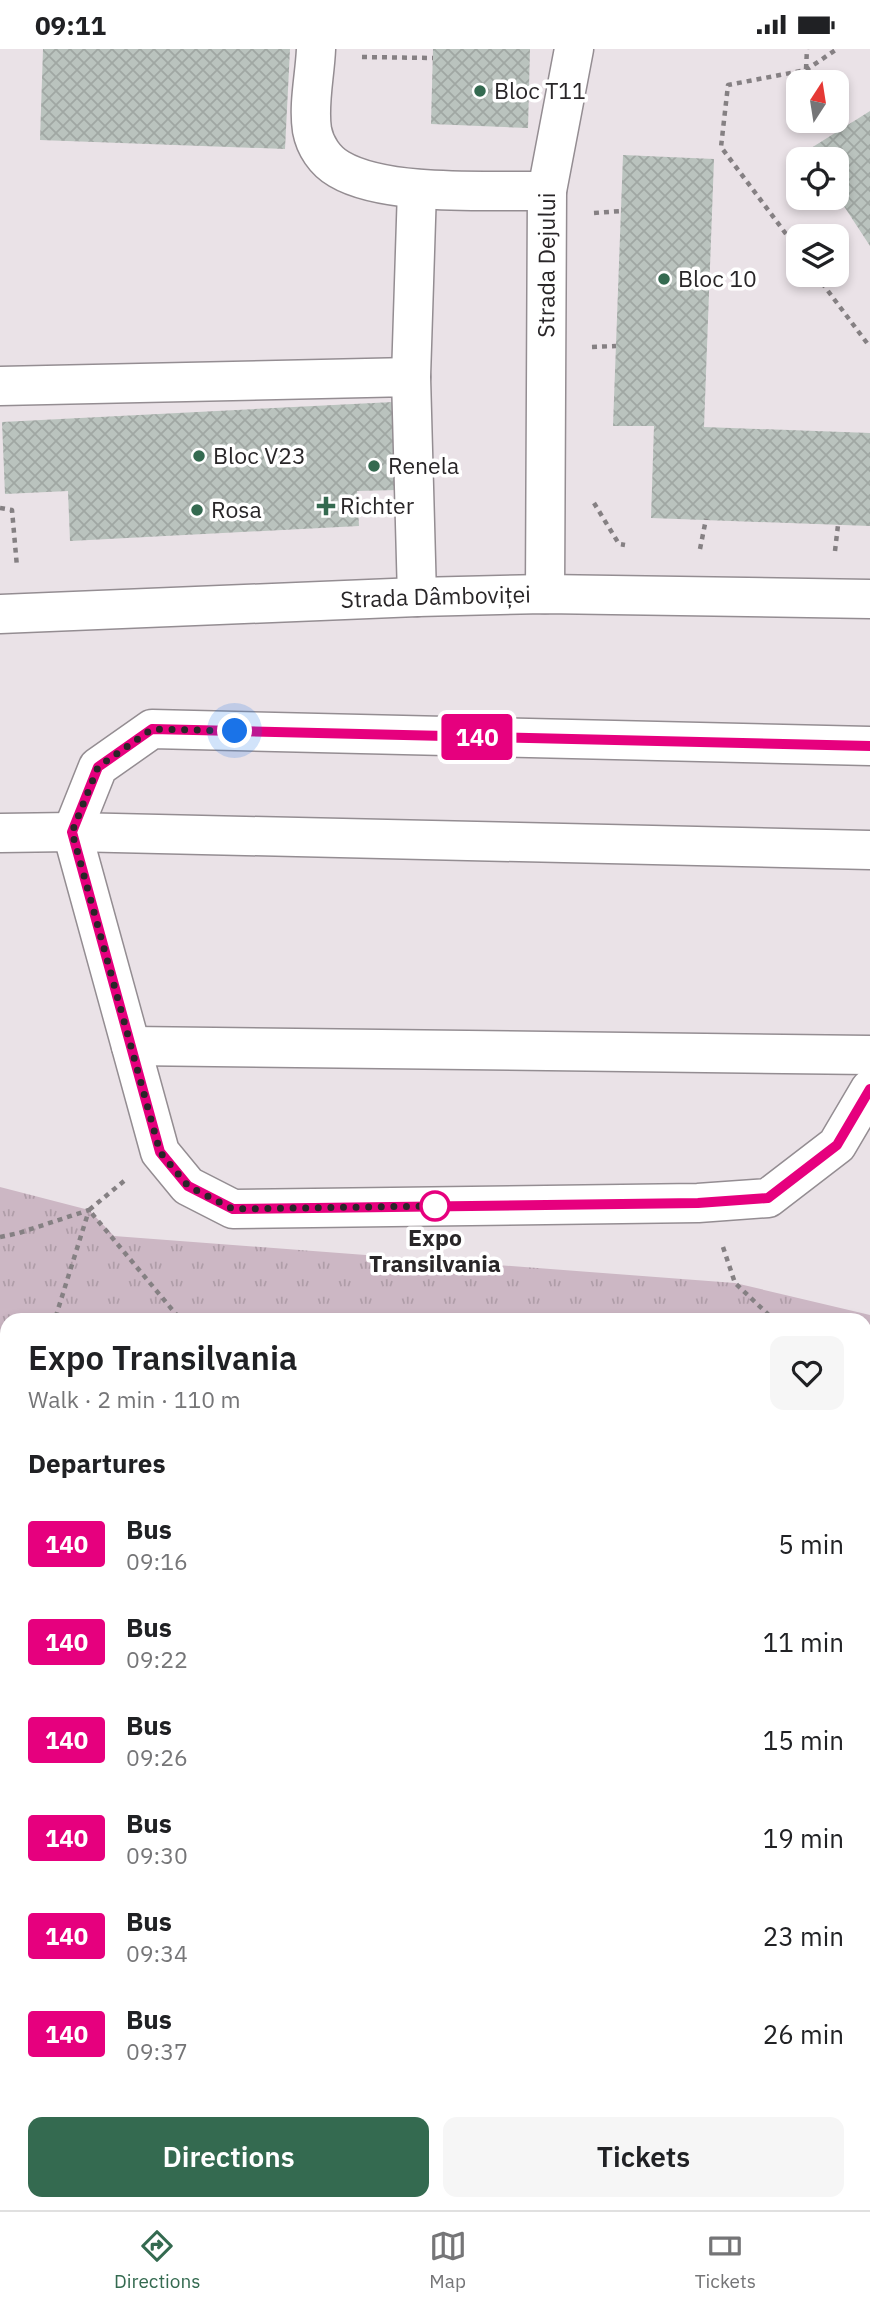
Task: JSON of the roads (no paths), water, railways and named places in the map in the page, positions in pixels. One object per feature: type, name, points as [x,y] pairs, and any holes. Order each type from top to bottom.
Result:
[{"type":"street","points":[[547,191],[574,49]]},
{"type":"street","name":"Strada Dejului","points":[[316,53],[313,131],[321,154],[337,168],[359,178],[417,189],[547,191],[545,594]]},
{"type":"street","points":[[417,189],[411,377],[417,597]]},
{"type":"street","points":[[0,386],[411,377]]},
{"type":"street","name":"Strada Dâmboviței","points":[[11,614],[545,594],[870,599]]},
{"type":"street","points":[[870,746],[152,729],[98,767],[72,832],[160,1152],[188,1186],[233,1209],[698,1203],[768,1198],[837,1145],[870,1089]]},
{"type":"street","points":[[0,833],[72,832],[870,850]]},
{"type":"street","points":[[131,1047],[870,1055]]},
{"type":"place","name":"Bloc T11","points":[[480,91]]},
{"type":"place","name":"Bloc 10","points":[[664,279]]},
{"type":"place","name":"Bloc V23","points":[[199,456]]},
{"type":"place","name":"Renela","points":[[374,466]]},
{"type":"place","name":"Richter","points":[[326,506]]},
{"type":"place","name":"Rosa","points":[[197,510]]},
{"type":"place","name":"Expo Transilvania","points":[[435,1206]]}]
